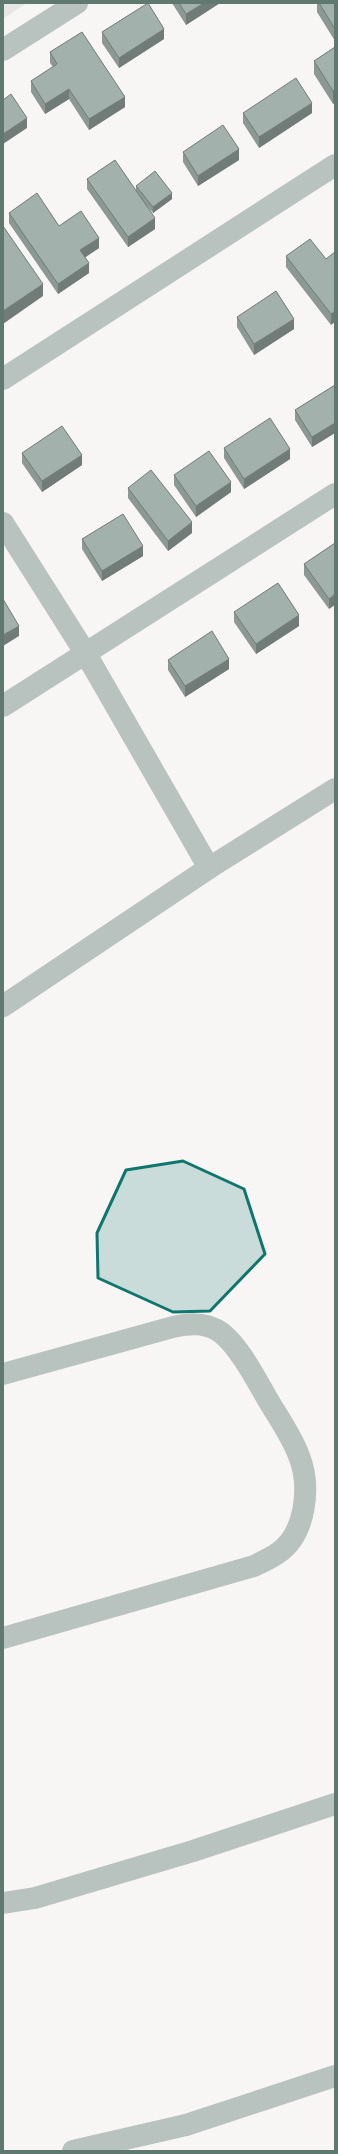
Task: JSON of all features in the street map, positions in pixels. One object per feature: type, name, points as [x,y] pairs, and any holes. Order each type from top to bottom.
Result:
[{"type":"street","points":[[3,50],[77,3]]},
{"type":"street","points":[[3,379],[335,165]]},
{"type":"street","points":[[3,706],[335,494]]},
{"type":"street","points":[[3,523],[86,654],[209,868]]},
{"type":"street","points":[[3,1006],[209,868],[335,789]]},
{"type":"street","points":[[3,1374],[173,1327],[192,1324],[206,1325],[228,1338],[256,1379],[299,1456],[306,1490],[301,1517],[294,1536],[278,1553],[254,1566],[3,1638]]},
{"type":"street","points":[[3,1903],[35,1898],[193,1851],[335,1804]]},
{"type":"street","points":[[73,2151],[186,2125],[335,2076]]},
{"type":"highlighted area","points":[[183,1161],[244,1189],[265,1254],[210,1311],[173,1312],[98,1278],[97,1233],[126,1170]]},
{"type":"shaded area","points":[[3,3],[27,3],[3,19]]},
{"type":"building","points":[[148,3],[164,29],[119,58],[102,32]]},
{"type":"building","points":[[179,3],[204,3],[186,14]]},
{"type":"building","points":[[319,3],[335,3],[335,29]]},
{"type":"building","points":[[82,32],[125,97],[89,119],[69,89],[45,104],[31,81],[57,64],[50,52]]},
{"type":"building","points":[[335,47],[335,90],[333,91],[314,61]]},
{"type":"building","points":[[296,78],[312,103],[259,137],[243,113]]},
{"type":"building","points":[[11,94],[27,118],[3,134],[3,100]]},
{"type":"building","points":[[223,125],[239,149],[198,176],[183,152]]},
{"type":"building","points":[[115,160],[155,218],[128,237],[87,179]]},
{"type":"building","points":[[155,171],[172,193],[153,207],[136,186]]},
{"type":"building","points":[[37,193],[59,226],[81,211],[99,238],[80,250],[89,263],[58,284],[9,213]]},
{"type":"building","points":[[3,226],[43,284],[3,311]]},
{"type":"building","points":[[310,239],[326,259],[335,252],[335,311],[331,314],[286,256]]},
{"type":"building","points":[[276,291],[294,319],[254,344],[237,317]]},
{"type":"building","points":[[335,385],[335,423],[312,437],[295,410]]},
{"type":"building","points":[[270,418],[290,449],[244,479],[224,448]]},
{"type":"building","points":[[62,426],[82,455],[42,481],[22,453]]},
{"type":"building","points":[[209,451],[231,482],[196,506],[174,475]]},
{"type":"building","points":[[151,470],[192,522],[168,541],[128,488]]},
{"type":"building","points":[[123,514],[143,546],[102,571],[82,539]]},
{"type":"building","points":[[335,543],[335,594],[329,599],[304,564]]},
{"type":"building","points":[[278,583],[299,615],[256,644],[234,612]]},
{"type":"building","points":[[3,599],[19,626],[3,635]]},
{"type":"building","points":[[212,631],[229,659],[185,686],[168,660]]}]
